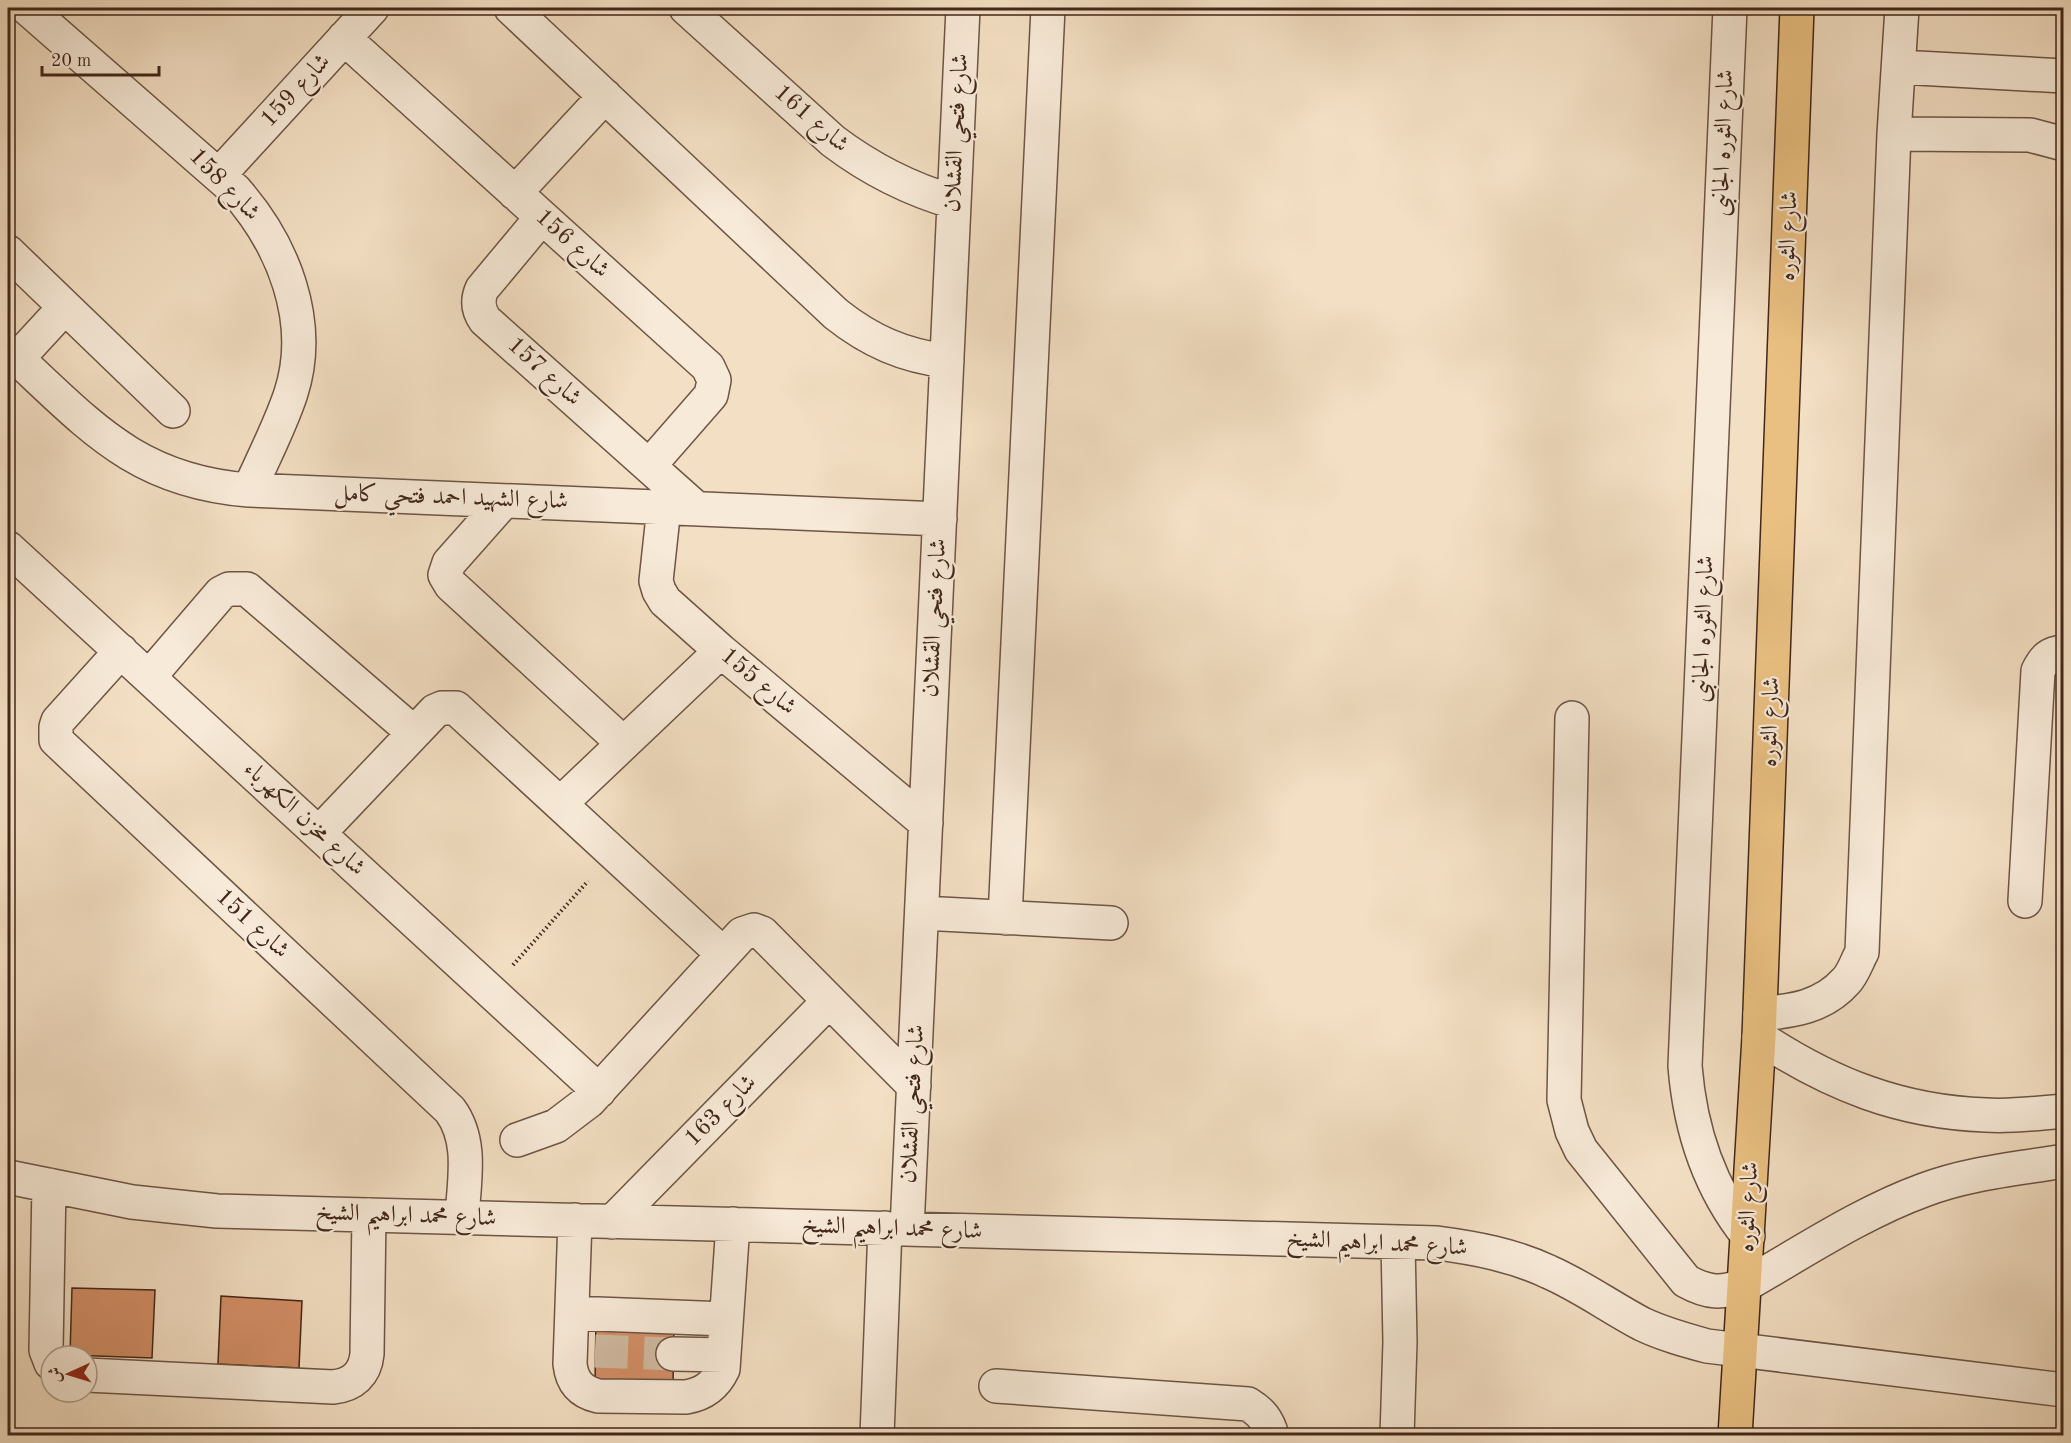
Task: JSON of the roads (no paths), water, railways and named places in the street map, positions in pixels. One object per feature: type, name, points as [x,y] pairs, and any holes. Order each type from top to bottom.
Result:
[{"type":"highway","name":"شارع الثوره","points":[[1735,1436],[1760,1026],[1797,8]]},
{"type":"street","points":[[8,20],[20,8]]},
{"type":"street","name":"شارع 158","points":[[27,8],[219,175],[254,211],[281,258],[296,311],[297,365],[291,393],[249,490]]},
{"type":"street","name":"شارع 159","points":[[219,175],[372,8]]},
{"type":"street","points":[[511,8],[852,327],[887,347],[907,354],[947,361]]},
{"type":"street","name":"شارع 161","points":[[686,8],[833,141],[890,178],[911,188],[954,202]]},
{"type":"street","name":"شارع فتحي القشلان","points":[[877,1436],[896,1229],[914,1086],[963,8]]},
{"type":"street","points":[[1005,918],[1048,8]]},
{"type":"street","name":"شارع الثوره الجانبى","points":[[1730,8],[1685,1066],[1690,1112],[1703,1156],[1721,1198],[1748,1236]]},
{"type":"street","points":[[1902,8],[1894,134],[1862,952],[1847,981],[1823,1001],[1760,1026],[1793,1060],[1830,1079],[1907,1106],[1947,1113],[1989,1116],[2064,1111]]},
{"type":"street","name":"شارع 156","points":[[344,38],[708,367],[714,380],[707,401],[648,466]]},
{"type":"street","points":[[1899,67],[2064,76]]},
{"type":"street","points":[[515,193],[605,96]]},
{"type":"street","points":[[1894,134],[2030,135],[2064,144]]},
{"type":"street","name":"شارع 157","points":[[542,217],[482,289],[478,297],[480,313],[484,320],[697,509]]},
{"type":"street","points":[[8,252],[173,411]]},
{"type":"street","points":[[13,355],[65,307]]},
{"type":"street","name":"شارع الشهيد احمد فتحي كامل","points":[[13,355],[98,432],[137,459],[158,470],[203,484],[249,490],[940,519]]},
{"type":"street","points":[[504,501],[449,563],[445,575],[451,585],[622,743]]},
{"type":"street","name":"شارع 155","points":[[664,507],[656,581],[658,591],[665,601],[720,651],[926,823]]},
{"type":"street","name":"شارع مخزن الكهرباء","points":[[8,548],[599,1091]]},
{"type":"street","points":[[149,677],[221,593],[230,589],[247,589],[414,733]]},
{"type":"street","name":"شارع 151","points":[[121,651],[58,721],[56,740],[450,1110],[461,1129],[465,1152],[462,1217]]},
{"type":"street","points":[[561,803],[720,651]]},
{"type":"street","points":[[2025,902],[2038,672],[2044,659],[2055,653],[2064,652]]},
{"type":"street","points":[[319,833],[435,711],[449,706],[456,708],[723,954]]},
{"type":"street","points":[[1572,718],[1564,1100],[1567,1116],[1581,1150],[1686,1281],[1715,1292],[1730,1291],[1745,1285],[1882,1207],[1925,1189],[1970,1176],[2064,1161]]},
{"type":"street","points":[[922,913],[1111,923]]},
{"type":"street","points":[[517,1140],[556,1126],[579,1110],[745,931],[758,932],[914,1086]]},
{"type":"street","name":"شارع 163","points":[[612,1222],[829,1001]]},
{"type":"street","points":[[22,1181],[45,1344]]},
{"type":"street","name":"شارع محمد ابراهيم الشيخ","points":[[22,1181],[132,1202],[217,1211],[1437,1244],[1474,1248],[1511,1257],[1581,1287],[1643,1324],[1674,1337],[1707,1346],[2064,1390]]},
{"type":"street","points":[[99,1376],[333,1387],[344,1386],[353,1381],[366,1365],[369,1215]]},
{"type":"street","points":[[575,1220],[572,1313],[582,1351],[571,1373],[575,1382],[590,1394],[598,1396],[686,1398],[696,1396],[713,1386],[723,1369],[733,1224]]},
{"type":"street","points":[[1397,1436],[1400,1342],[1398,1242]]},
{"type":"street","points":[[572,1313],[726,1318]]},
{"type":"street","points":[[673,1354],[724,1355]]},
{"type":"street","points":[[996,1386],[1248,1404],[1263,1415],[1272,1436]]},
{"type":"tunnel","points":[[595,1351],[673,1354]]}]
